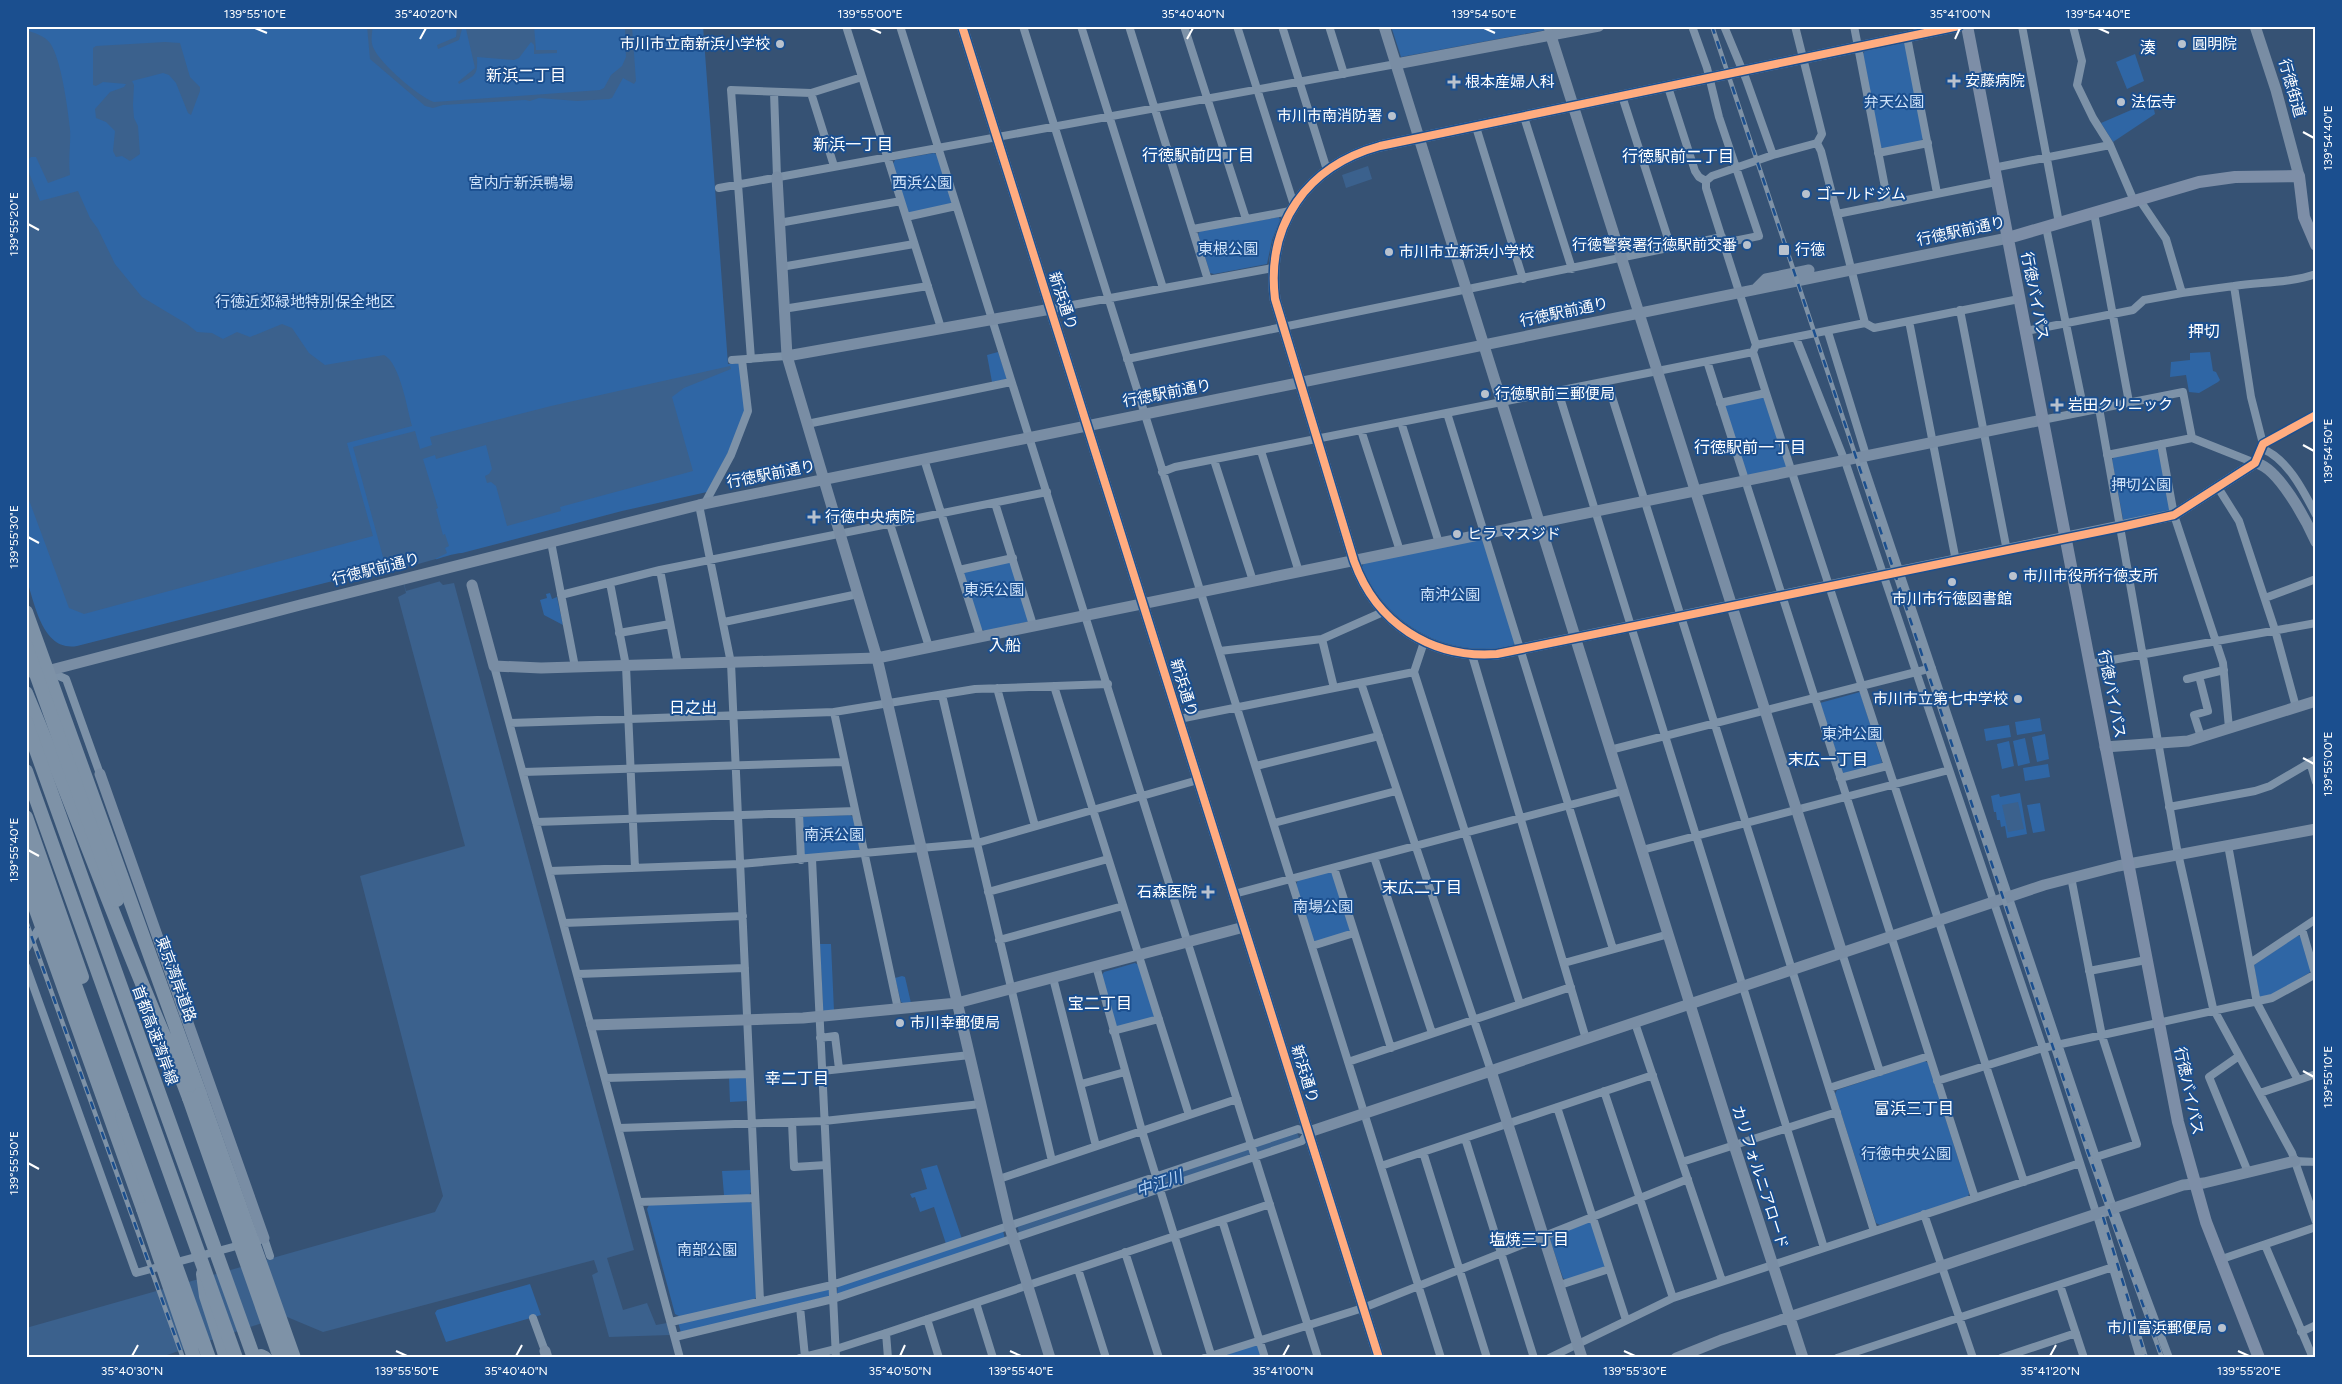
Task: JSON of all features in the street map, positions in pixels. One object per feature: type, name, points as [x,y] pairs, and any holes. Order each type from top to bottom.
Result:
[{"type":"highway","name":"東京湾岸道路","points":[[26,612],[195,1096],[292,1358]]},
{"type":"highway","name":"東京湾岸道路","points":[[26,646],[176,1063],[195,1096],[240,1244],[280,1358]]},
{"type":"highway","points":[[26,693],[56,762],[120,934],[176,1063]]},
{"type":"highway","name":"首都高速湾岸線","points":[[26,722],[254,1358]]},
{"type":"highway","points":[[26,771],[236,1358]]},
{"type":"highway","points":[[26,817],[51,899]]},
{"type":"highway","points":[[26,848],[51,899],[83,980],[82,1001],[116,1118],[194,1358]]},
{"type":"highway","points":[[26,882],[116,1118],[162,1227],[209,1358]]},
{"type":"highway","points":[[162,1227],[176,1287],[200,1358]]},
{"type":"highway","points":[[240,1244],[253,1265],[292,1358]]},
{"type":"highway","points":[[201,1258],[206,1296],[226,1358]]},
{"type":"highway","points":[[254,1358],[261,1356],[265,1358]]},
{"type":"main road","name":"行徳バイパス","points":[[1967,26],[2178,1122],[2193,1184],[2219,1260],[2259,1358]]},
{"type":"main road","name":"行徳駅前通り","points":[[2008,238],[2215,179],[2299,176]]},
{"type":"main road","name":"行徳街道","points":[[2299,176],[2304,217],[2316,245]]},
{"type":"street","points":[[846,26],[941,328]]},
{"type":"street","points":[[900,26],[1318,1358]]},
{"type":"street","name":"新浜通り","points":[[962,26],[1379,1358]]},
{"type":"street","points":[[1023,26],[1441,1358]]},
{"type":"street","points":[[1081,26],[1163,288]]},
{"type":"street","points":[[1129,26],[1208,280]]},
{"type":"street","points":[[1184,26],[1246,219]]},
{"type":"street","points":[[1237,26],[1292,208]]},
{"type":"street","points":[[1282,26],[1327,170]]},
{"type":"street","points":[[1330,26],[1344,74]]},
{"type":"street","name":"カリフォルニアロード","points":[[1384,26],[1734,1146],[1804,1358]]},
{"type":"street","points":[[1127,359],[1523,279],[1622,257],[1723,240],[1759,236],[1692,26]]},
{"type":"street","points":[[1724,26],[1773,155]]},
{"type":"street","points":[[1706,181],[1712,176],[1773,155],[1817,143],[1822,134],[1795,26]]},
{"type":"street","points":[[1854,26],[1888,204]]},
{"type":"street","points":[[1959,26],[1362,151],[1327,170],[1310,184],[1292,208],[1279,238],[1273,268],[1275,299],[1354,561],[1368,590],[1383,612],[1398,625],[1424,642],[1446,650],[1472,655],[1497,654],[2121,527],[2174,515],[2254,463],[2262,446],[2316,415]]},
{"type":"street","points":[[2022,26],[2059,223]]},
{"type":"street","points":[[2073,26],[2082,61],[2077,85],[2093,118],[2110,145],[2137,200],[2166,239],[2182,293]]},
{"type":"street","name":"行徳街道","points":[[2255,26],[2276,90],[2299,176]]},
{"type":"street","points":[[718,188],[738,186],[834,166],[1344,74],[1549,31],[1596,27]]},
{"type":"street","points":[[1549,31],[1880,1072]]},
{"type":"street","points":[[1907,37],[1938,193]]},
{"type":"street","points":[[751,359],[731,90],[811,93],[862,77]]},
{"type":"street","points":[[1668,87],[1695,171],[1699,177],[1706,181]]},
{"type":"street","points":[[774,92],[787,356],[877,658],[1009,1225],[1050,1358]]},
{"type":"street","points":[[811,93],[834,166]]},
{"type":"street","points":[[1622,96],[1671,248]]},
{"type":"street","points":[[1524,117],[1572,268]]},
{"type":"street","points":[[1476,127],[1523,279]]},
{"type":"street","points":[[1817,143],[1820,148],[1865,323]]},
{"type":"street","points":[[1878,153],[1928,143]]},
{"type":"street","points":[[1994,168],[2110,145]]},
{"type":"street","points":[[1706,181],[1706,188],[1739,292],[1766,393],[2024,1182]]},
{"type":"street","points":[[1837,214],[1996,182]]},
{"type":"street","points":[[779,223],[901,201]]},
{"type":"street","points":[[906,217],[956,206]]},
{"type":"street","points":[[1193,229],[1292,208]]},
{"type":"street","points":[[2094,213],[2128,402]]},
{"type":"street","points":[[2046,227],[2084,411]]},
{"type":"street","name":"行徳駅前通り","points":[[47,671],[702,504],[1756,289],[1766,279],[1822,268],[1835,273],[2008,238]]},
{"type":"street","points":[[782,267],[914,244]]},
{"type":"street","points":[[732,360],[787,356],[1273,268]]},
{"type":"street","points":[[2026,332],[2132,310],[2144,300],[2234,286],[2298,280],[2316,274]]},
{"type":"street","points":[[784,309],[928,286]]},
{"type":"street","points":[[2234,286],[2251,397],[2262,446],[2294,478],[2305,493],[2316,515]]},
{"type":"street","points":[[1162,472],[1175,467],[1707,361],[1796,338],[1865,323],[1874,328],[2019,299]]},
{"type":"street","points":[[1960,310],[2007,550]]},
{"type":"street","points":[[1909,321],[1956,561]]},
{"type":"street","points":[[1828,332],[1865,452],[1862,460],[2096,1158],[2168,1358]]},
{"type":"street","points":[[1796,338],[1845,460],[1917,673],[2043,1048],[2097,1214],[2140,1358]]},
{"type":"street","points":[[742,360],[748,411],[731,454],[702,504],[731,663],[760,1301]]},
{"type":"street","points":[[1707,361],[1975,1198]]},
{"type":"street","points":[[1607,381],[1874,1231]]},
{"type":"street","points":[[808,424],[1011,382]]},
{"type":"street","points":[[1558,391],[1824,1248]]},
{"type":"street","points":[[494,666],[626,666],[877,658],[2183,392],[2192,438]]},
{"type":"street","points":[[1720,403],[1766,393]]},
{"type":"street","points":[[2099,408],[2144,654],[2178,855],[2215,1012],[2295,1161],[2316,1222]]},
{"type":"street","points":[[1447,414],[1612,950]]},
{"type":"street","points":[[1401,422],[1439,543]]},
{"type":"street","points":[[1361,430],[1400,551]]},
{"type":"street","points":[[2107,455],[2192,438],[2254,463],[2267,469],[2291,496],[2316,542]]},
{"type":"street","points":[[2161,444],[2174,515],[2224,670],[2228,728]]},
{"type":"street","points":[[1261,451],[1299,572]]},
{"type":"street","points":[[924,459],[980,636]]},
{"type":"street","points":[[1214,460],[1253,581]]},
{"type":"street","points":[[2217,486],[2239,521],[2275,630],[2296,707]]},
{"type":"street","points":[[561,594],[660,570],[1047,492]]},
{"type":"street","points":[[995,503],[1033,625]]},
{"type":"street","points":[[890,524],[930,647]]},
{"type":"street","points":[[551,542],[575,667]]},
{"type":"street","points":[[959,570],[1013,558]]},
{"type":"street","points":[[660,570],[678,664]]},
{"type":"street","points":[[2265,598],[2316,579]]},
{"type":"street","points":[[610,583],[626,666],[635,868]]},
{"type":"street","points":[[472,585],[592,1025],[680,1358]]},
{"type":"street","points":[[724,622],[858,594]]},
{"type":"street","points":[[1220,651],[1322,639],[1383,612]]},
{"type":"street","points":[[2090,664],[2316,623]]},
{"type":"street","points":[[619,633],[670,624]]},
{"type":"street","points":[[1322,639],[1334,688]]},
{"type":"street","points":[[1424,642],[1414,672],[1520,1004]]},
{"type":"street","points":[[1472,655],[1586,1039]]},
{"type":"street","points":[[1610,750],[1932,668]]},
{"type":"street","points":[[2187,679],[2224,670]]},
{"type":"street","points":[[26,672],[47,671],[66,679],[270,1256]]},
{"type":"street","points":[[26,687],[33,685],[47,671]]},
{"type":"street","points":[[1179,719],[1414,672]]},
{"type":"street","points":[[2199,676],[2208,711],[2194,715],[2202,737]]},
{"type":"street","points":[[1361,683],[1414,846],[1491,1071],[1582,1358]]},
{"type":"street","points":[[510,723],[834,712],[975,689],[1108,684]]},
{"type":"street","points":[[1054,686],[1189,1115]]},
{"type":"street","points":[[997,688],[1035,826]]},
{"type":"street","points":[[942,695],[1052,1161]]},
{"type":"street","points":[[2105,747],[2188,741],[2316,701]]},
{"type":"street","points":[[834,712],[898,1009]]},
{"type":"street","points":[[1256,766],[1379,736]]},
{"type":"street","points":[[2170,807],[2255,791],[2270,786],[2313,761],[2316,782]]},
{"type":"street","points":[[523,772],[844,762]]},
{"type":"street","points":[[1840,778],[1887,766]]},
{"type":"street","points":[[1642,850],[1949,770]]},
{"type":"street","points":[[550,871],[801,860],[921,850],[977,843],[1198,780]]},
{"type":"street","points":[[1274,823],[1396,791]]},
{"type":"street","points":[[1234,894],[1623,791]]},
{"type":"street","points":[[536,822],[855,811]]},
{"type":"street","points":[[799,813],[801,860]]},
{"type":"street","points":[[671,1322],[832,1285],[1009,1225],[1158,1183],[1253,1151],[1298,1129],[1308,1132],[2071,877],[2128,864],[2316,829]]},
{"type":"street","points":[[2228,845],[2257,1002],[2298,1080]]},
{"type":"street","points":[[1374,857],[1432,1033]]},
{"type":"street","points":[[988,892],[1108,858]]},
{"type":"street","points":[[812,859],[836,1354]]},
{"type":"street","points":[[1334,868],[1391,1048]]},
{"type":"street","points":[[2071,877],[2102,1036],[2137,1144],[2096,1158]]},
{"type":"street","points":[[1000,940],[1123,906]]},
{"type":"street","points":[[564,924],[743,916]]},
{"type":"street","points":[[2250,964],[2316,920]]},
{"type":"street","points":[[26,949],[41,924]]},
{"type":"street","points":[[592,1025],[820,1016],[957,1002],[1244,927]]},
{"type":"street","points":[[1937,1081],[2043,1048],[2215,1012],[2272,998],[2315,975],[2302,929]]},
{"type":"street","points":[[1312,946],[1354,933]]},
{"type":"street","points":[[1564,963],[1669,934]]},
{"type":"street","points":[[2090,971],[2146,960]]},
{"type":"street","points":[[26,966],[136,1273],[264,1238]]},
{"type":"street","points":[[1096,966],[1113,1031],[1209,1357],[1363,1308],[1688,1179]]},
{"type":"street","points":[[578,974],[745,968]]},
{"type":"street","points":[[1053,978],[1096,1146]]},
{"type":"street","points":[[1348,1062],[1571,987]]},
{"type":"street","points":[[1113,1031],[1159,1019]]},
{"type":"street","points":[[1635,1023],[1722,1281]]},
{"type":"street","points":[[820,1038],[835,1036],[839,1069]]},
{"type":"street","points":[[822,1071],[970,1055]]},
{"type":"street","points":[[1829,1088],[1929,1056]]},
{"type":"street","points":[[2239,1056],[2209,1077],[2248,1172]]},
{"type":"street","points":[[1081,1084],[1125,1072]]},
{"type":"street","points":[[606,1078],[749,1074]]},
{"type":"street","points":[[2260,1094],[2316,1074]]},
{"type":"street","points":[[1381,1166],[1653,1075]]},
{"type":"street","points":[[1604,1091],[1674,1298]]},
{"type":"street","points":[[998,1179],[1237,1099]]},
{"type":"street","points":[[619,1128],[824,1121],[981,1104]]},
{"type":"street","points":[[1557,1107],[1626,1320]]},
{"type":"street","points":[[1682,1162],[1837,1112]]},
{"type":"street","points":[[792,1122],[794,1167],[826,1165]]},
{"type":"street","points":[[675,1337],[833,1299],[1013,1240],[1158,1183],[1253,1151],[1302,1141],[1308,1132]]},
{"type":"street","points":[[1465,1138],[1534,1358]]},
{"type":"street","points":[[1423,1152],[1488,1358]]},
{"type":"street","points":[[1676,1358],[1703,1346],[2183,1185],[2295,1161],[2316,1162]]},
{"type":"street","points":[[1549,1358],[1674,1298],[2080,1163]]},
{"type":"street","points":[[639,1202],[754,1198]]},
{"type":"street","points":[[800,1307],[802,1357],[836,1354],[886,1333],[1270,1204]]},
{"type":"street","points":[[1924,1214],[1973,1358]]},
{"type":"street","points":[[1222,1220],[1265,1358]]},
{"type":"street","points":[[2219,1260],[2316,1227]]},
{"type":"street","points":[[2265,1245],[2313,1358]]},
{"type":"street","points":[[1125,1252],[1159,1358]]},
{"type":"street","points":[[1837,1358],[2113,1267]]},
{"type":"street","points":[[1078,1268],[1106,1358]]},
{"type":"street","points":[[1560,1285],[1609,1269]]},
{"type":"street","points":[[2060,1284],[2084,1358]]},
{"type":"street","points":[[976,1303],[993,1358]]},
{"type":"street","points":[[533,1318],[546,1355]]},
{"type":"street","points":[[927,1319],[940,1358]]},
{"type":"street","points":[[2301,1332],[2316,1324]]},
{"type":"street","points":[[886,1333],[888,1358]]},
{"type":"street","points":[[2001,1358],[2076,1333]]},
{"type":"street","points":[[2026,1350],[2029,1358]]},
{"type":"green space","name":"行徳近郊緑地特別保全地区","points":[[26,26],[703,26],[728,364],[739,363],[746,407],[739,432],[707,492],[622,511],[410,567],[391,570],[384,568],[77,646],[65,646],[56,641],[48,634],[42,624],[26,578]]},
{"type":"green space","points":[[1391,26],[1544,26],[1546,30],[1401,57]]},
{"type":"green space","name":"弁天公園","points":[[1903,43],[1906,45],[1923,138],[1921,141],[1883,149],[1880,146],[1863,54],[1865,51]]},
{"type":"green space","points":[[2135,54],[2144,81],[2127,89],[2116,62]]},
{"type":"green space","points":[[2152,101],[2155,114],[2113,142],[2101,123]]},
{"type":"green space","name":"西浜公園","points":[[934,153],[937,155],[952,202],[951,205],[910,214],[907,212],[893,164],[895,160]]},
{"type":"green space","name":"東根公園","points":[[1279,217],[1280,220],[1272,240],[1267,264],[1214,274],[1210,273],[1198,234],[1200,231]]},
{"type":"green space","points":[[998,352],[1007,379],[992,382],[987,355]]},
{"type":"green space","points":[[2210,352],[2213,371],[2216,372],[2220,380],[2218,382],[2199,393],[2189,392],[2186,375],[2170,377],[2171,362],[2190,360],[2190,353]]},
{"type":"green space","points":[[1762,396],[1765,398],[1787,466],[1749,475],[1746,474],[1725,406],[1727,403]]},
{"type":"green space","name":"押切公園","points":[[2156,448],[2159,451],[2170,509],[2168,512],[2126,521],[2123,519],[2112,460],[2114,457]]},
{"type":"green space","name":"南沖公園","points":[[1481,539],[1515,642],[1513,646],[1489,649],[1466,648],[1444,643],[1423,634],[1404,622],[1387,606],[1373,588],[1362,567],[1364,563]]},
{"type":"green space","name":"東浜公園","points":[[1008,561],[1012,563],[1029,620],[985,631],[981,629],[964,574],[966,570]]},
{"type":"green space","points":[[550,593],[552,599],[557,597],[563,625],[544,615],[540,600],[547,598],[546,594]]},
{"type":"green space","name":"東沖公園","points":[[1860,692],[1882,762],[1881,765],[1845,774],[1843,773],[1820,703]]},
{"type":"green space","points":[[2040,718],[2042,731],[2017,735],[2015,722]]},
{"type":"green space","points":[[2009,725],[2011,737],[1986,741],[1984,729]]},
{"type":"green space","points":[[2045,734],[2049,759],[2037,762],[2032,737]]},
{"type":"green space","points":[[2025,738],[2030,763],[2018,766],[2013,741]]},
{"type":"green space","points":[[2009,741],[2014,766],[2002,769],[1997,744]]},
{"type":"green space","points":[[2048,764],[2050,777],[2025,781],[2023,768]]},
{"type":"green space","points":[[2020,793],[2027,834],[2007,838],[2005,826],[2001,827],[2000,820],[1997,820],[1991,796],[1999,794],[2000,797]]},
{"type":"green space","points":[[2040,803],[2045,831],[2033,833],[2027,805]]},
{"type":"green space","name":"南浜公園","points":[[850,815],[853,817],[861,849],[859,851],[803,855],[801,820],[803,817]]},
{"type":"green space","name":"南場公園","points":[[1329,872],[1333,874],[1350,930],[1349,932],[1316,942],[1313,940],[1296,885],[1298,880]]},
{"type":"green space","points":[[2298,935],[2301,937],[2311,970],[2270,996],[2262,998],[2259,996],[2254,965]]},
{"type":"green space","points":[[820,944],[831,944],[834,1011],[826,1012],[823,1010]]},
{"type":"green space","points":[[1135,963],[1139,965],[1154,1016],[1153,1018],[1120,1027],[1116,1026],[1102,975],[1104,972]]},
{"type":"green space","points":[[905,977],[911,1003],[905,1004],[901,1002],[895,978]]},
{"type":"green space","name":"行徳中央公園","points":[[1925,1061],[1928,1063],[1969,1193],[1968,1197],[1880,1225],[1876,1223],[1835,1094],[1837,1090]]},
{"type":"green space","points":[[729,1077],[745,1077],[748,1079],[748,1101],[730,1102]]},
{"type":"green space","points":[[937,1165],[962,1239],[946,1244],[934,1207],[920,1212],[915,1197],[912,1198],[910,1194],[927,1189],[921,1169]]},
{"type":"green space","points":[[750,1170],[751,1192],[749,1195],[724,1195],[722,1171]]},
{"type":"green space","name":"南部公園","points":[[749,1201],[752,1204],[757,1296],[754,1300],[681,1317],[675,1314],[647,1209],[649,1205]]},
{"type":"green space","points":[[1588,1222],[1592,1223],[1605,1265],[1604,1268],[1566,1280],[1563,1278],[1550,1240],[1552,1236]]},
{"type":"green space","points":[[1003,1231],[1005,1239],[839,1295],[837,1293],[838,1285]]},
{"type":"green space","points":[[530,1284],[541,1315],[446,1342],[435,1313],[437,1310]]},
{"type":"green space","points":[[830,1289],[830,1296],[681,1333],[678,1322]]},
{"type":"green space","points":[[1256,1344],[1259,1346],[1263,1358],[1217,1358]]},
{"type":"water","points":[[367,26],[373,26],[372,44],[384,63],[410,87],[434,102],[600,90],[604,88],[611,75],[622,66],[626,57],[625,26],[632,26],[636,81],[634,84],[623,78],[612,98],[609,99],[577,101],[539,98],[530,101],[443,105],[433,108],[425,106],[370,59]]},
{"type":"water","points":[[457,26],[534,26],[536,50],[557,50],[557,53],[534,54],[534,45],[531,42],[519,58],[514,60],[477,57],[476,72],[469,79],[459,84],[458,82],[475,68],[466,29],[462,29],[459,40],[438,49],[437,45],[456,37]]},
{"type":"water","points":[[26,30],[45,38],[54,50],[61,72],[68,109],[70,175],[48,183],[36,157],[31,157],[26,162]]},
{"type":"water","points":[[165,42],[180,43],[190,77],[200,87],[191,115],[188,113],[176,83],[169,75],[163,73],[132,81],[134,85],[134,118],[138,126],[140,154],[130,161],[122,156],[116,157],[113,151],[115,131],[106,122],[96,118],[95,109],[110,92],[124,87],[126,84],[103,82],[96,86],[93,85],[93,48],[96,46]]},
{"type":"water","points":[[26,165],[40,201],[78,191],[90,218],[98,229],[115,264],[142,297],[197,332],[212,333],[223,339],[237,332],[250,337],[282,324],[292,328],[309,353],[325,365],[384,355],[390,360],[399,376],[412,426],[347,443],[373,536],[84,614],[69,608],[26,492]]},
{"type":"water","points":[[1368,166],[1372,179],[1346,188],[1342,175]]},
{"type":"water","points":[[730,366],[731,369],[684,388],[672,397],[693,471],[560,507],[561,511],[507,526],[496,486],[491,482],[487,483],[485,476],[492,469],[486,445],[436,459],[435,455],[423,459],[438,508],[436,509],[443,535],[445,534],[449,546],[445,548],[447,553],[435,559],[440,582],[443,585],[454,583],[634,1250],[607,1258],[623,1310],[647,1303],[656,1325],[667,1323],[670,1335],[609,1337],[592,1275],[598,1272],[594,1260],[323,1332],[280,1314],[262,1323],[158,1358],[26,1358],[26,1328],[435,1212],[443,1196],[360,876],[465,846],[398,597],[406,593],[400,569],[399,566],[386,568],[353,447],[415,431],[420,449],[432,445],[430,437],[551,406]]},
{"type":"water","points":[[2018,802],[2024,829],[2008,832],[2002,805]]},
{"type":"water","name":"中江川","points":[[1297,1132],[1300,1140],[1020,1234],[1017,1226]]},
{"type":"pier","points":[[436,559],[441,581],[406,591],[400,569]]},
{"type":"railway","points":[[1712,26],[2088,1152],[2162,1358]]},
{"type":"railway","points":[[26,921],[183,1358]]},
{"type":"railway","points":[[2103,1217],[2146,1358]]},
{"type":"cycle path","points":[[962,26],[1379,1358]]},
{"type":"cycle path","points":[[1959,26],[1380,146],[1354,155],[1312,183],[1297,202],[1285,223],[1277,246],[1274,272],[1275,299],[1354,561],[1364,583],[1376,602],[1409,633],[1429,643],[1450,650],[1473,654],[1497,654],[2174,515],[2255,463],[2263,444],[2316,415]]},
{"type":"place","name":"市川市立南新浜小学校","points":[[780,44]]},
{"type":"place","name":"圓明院","points":[[2182,44]]},
{"type":"place","name":"安藤病院","points":[[1954,81]]},
{"type":"place","name":"根本産婦人科","points":[[1454,82]]},
{"type":"place","name":"法伝寺","points":[[2121,102]]},
{"type":"place","name":"市川市南消防署","points":[[1392,116]]},
{"type":"place","name":"ゴールドジム","points":[[1806,194]]},
{"type":"place","name":"行徳警察署行徳駅前交番","points":[[1747,245]]},
{"type":"place","name":"行徳","points":[[1784,250]]},
{"type":"place","name":"市川市立新浜小学校","points":[[1389,252]]},
{"type":"place","name":"行徳駅前三郵便局","points":[[1485,394]]},
{"type":"place","name":"岩田クリニック","points":[[2057,405]]},
{"type":"place","name":"行徳中央病院","points":[[814,517]]},
{"type":"place","name":"ヒラ マスジド","points":[[1457,534]]},
{"type":"place","name":"市川市役所行徳支所","points":[[2013,576]]},
{"type":"place","name":"市川市行徳図書館","points":[[1952,582]]},
{"type":"place","name":"市川市立第七中学校","points":[[2018,699]]},
{"type":"place","name":"石森医院","points":[[1208,892]]},
{"type":"place","name":"市川幸郵便局","points":[[900,1023]]},
{"type":"place","name":"市川富浜郵便局","points":[[2222,1328]]},
{"type":"district","name":"湊","points":[[2148,47]]},
{"type":"district","name":"新浜二丁目","points":[[526,75]]},
{"type":"district","name":"新浜一丁目","points":[[853,144]]},
{"type":"district","name":"行徳駅前四丁目","points":[[1198,155]]},
{"type":"district","name":"行徳駅前二丁目","points":[[1678,156]]},
{"type":"district","name":"押切","points":[[2204,331]]},
{"type":"district","name":"行徳駅前一丁目","points":[[1750,447]]},
{"type":"district","name":"入船","points":[[1005,645]]},
{"type":"district","name":"日之出","points":[[693,707]]},
{"type":"district","name":"末広一丁目","points":[[1828,759]]},
{"type":"district","name":"末広二丁目","points":[[1422,887]]},
{"type":"district","name":"宝二丁目","points":[[1100,1003]]},
{"type":"district","name":"幸二丁目","points":[[797,1078]]},
{"type":"district","name":"富浜三丁目","points":[[1914,1108]]},
{"type":"district","name":"塩焼三丁目","points":[[1529,1239]]},
{"type":"park label","name":"宮内庁新浜鴨場","points":[[521,183]]}]
